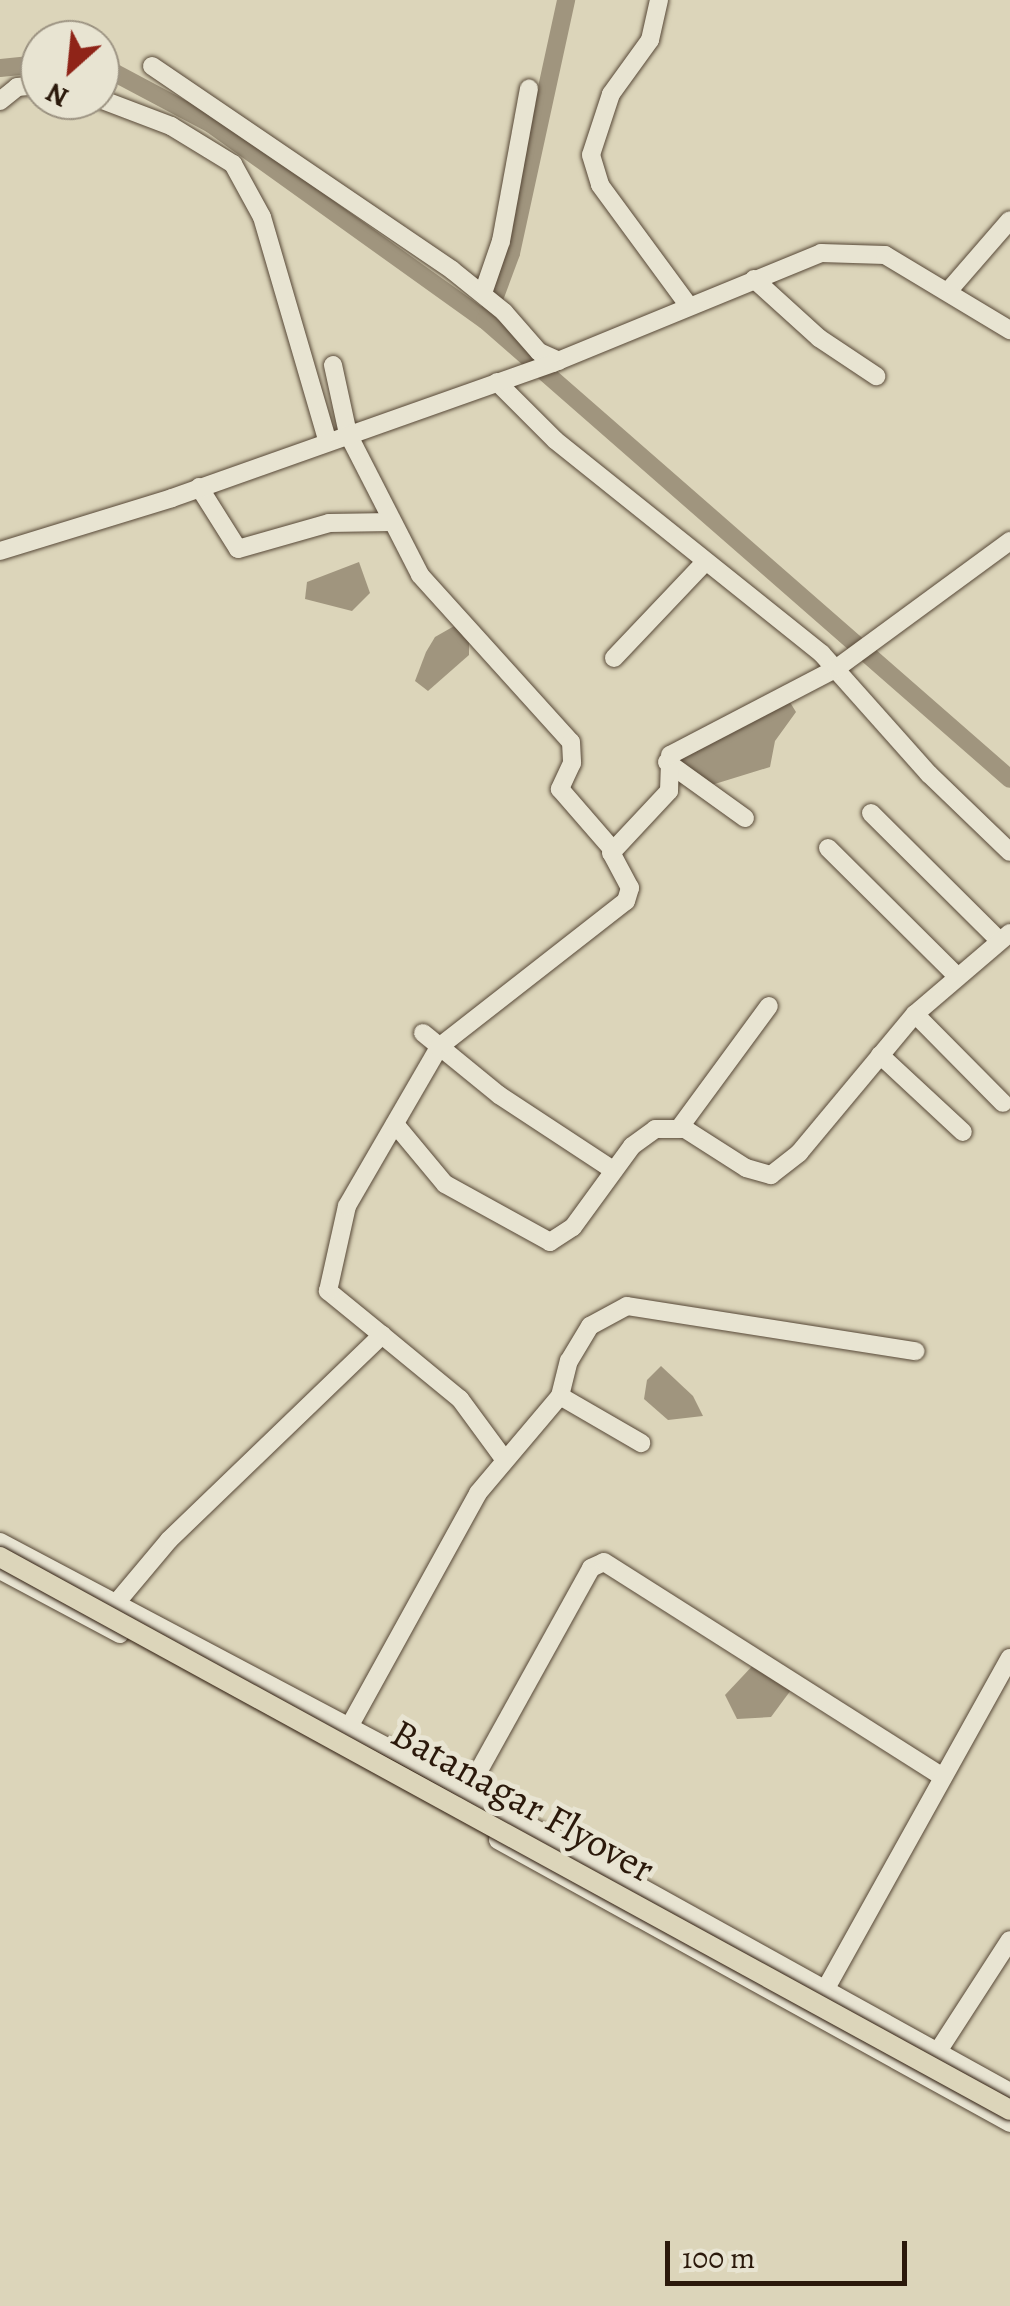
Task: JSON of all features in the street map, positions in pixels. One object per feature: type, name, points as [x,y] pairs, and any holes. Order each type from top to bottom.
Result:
[{"type":"main road","name":"Batanagar Flyover","points":[[0,1557],[1010,2110]]},
{"type":"street","points":[[660,0],[650,40],[611,94],[592,155],[600,185],[689,306]]},
{"type":"street","points":[[152,66],[484,294],[539,352],[556,362]]},
{"type":"street","points":[[0,101],[20,87]]},
{"type":"street","points":[[484,294],[500,241],[529,89]]},
{"type":"street","points":[[120,107],[171,126],[233,164],[262,217],[328,440]]},
{"type":"street","points":[[950,289],[1010,220]]},
{"type":"street","points":[[0,550],[199,487],[556,362],[822,253],[859,250],[885,255],[950,289],[1010,330]]},
{"type":"street","points":[[754,279],[808,330],[876,376]]},
{"type":"street","points":[[333,366],[348,434],[420,575],[571,742],[572,762],[560,789],[612,850],[630,888],[626,901],[439,1047],[347,1206],[328,1291],[460,1398],[504,1459]]},
{"type":"street","points":[[502,380],[555,440],[839,666],[929,774],[1010,852]]},
{"type":"street","points":[[199,487],[238,550],[329,524],[392,522]]},
{"type":"street","points":[[612,850],[669,791],[667,762],[674,751],[839,666],[1006,552]]},
{"type":"street","points":[[614,658],[705,562]]},
{"type":"street","points":[[667,762],[745,818]]},
{"type":"street","points":[[680,1127],[746,1168],[771,1174],[799,1153],[915,1014],[955,974],[1004,937],[871,813]]},
{"type":"street","points":[[828,848],[955,974]]},
{"type":"street","points":[[395,1124],[444,1184],[550,1242],[573,1228],[645,1134],[680,1127],[769,1006]]},
{"type":"street","points":[[915,1014],[1003,1104]]},
{"type":"street","points":[[423,1033],[614,1170]]},
{"type":"street","points":[[880,1055],[964,1132]]},
{"type":"street","points":[[349,1726],[478,1493],[560,1396],[570,1361],[590,1326],[627,1306],[916,1351]]},
{"type":"street","points":[[117,1602],[169,1540],[382,1335]]},
{"type":"street","points":[[560,1396],[641,1443]]},
{"type":"street","points":[[0,1542],[349,1726],[1010,2092]]},
{"type":"street","points":[[467,1792],[592,1568],[604,1562],[944,1777]]},
{"type":"street","points":[[0,1570],[398,1780],[1010,2123]]},
{"type":"street","points":[[824,1990],[1010,1658]]},
{"type":"street","points":[[924,2075],[1010,1940]]},
{"type":"shaded area","points":[[359,562],[370,593],[352,611],[305,599],[307,582]]},
{"type":"shaded area","points":[[456,625],[469,638],[469,655],[428,691],[415,681],[426,652],[435,637]]},
{"type":"shaded area","points":[[783,691],[796,712],[775,741],[770,767],[705,787],[677,763],[722,721]]},
{"type":"shaded area","points":[[661,1366],[693,1396],[703,1416],[668,1420],[644,1399],[647,1380]]},
{"type":"shaded area","points":[[757,1661],[791,1690],[771,1717],[737,1719],[725,1695]]},
{"type":"waterway","points":[[488,315],[511,253],[566,0]]},
{"type":"waterway","points":[[0,68],[20,66]]},
{"type":"waterway","points":[[120,76],[211,124],[485,320],[1010,779]]}]
